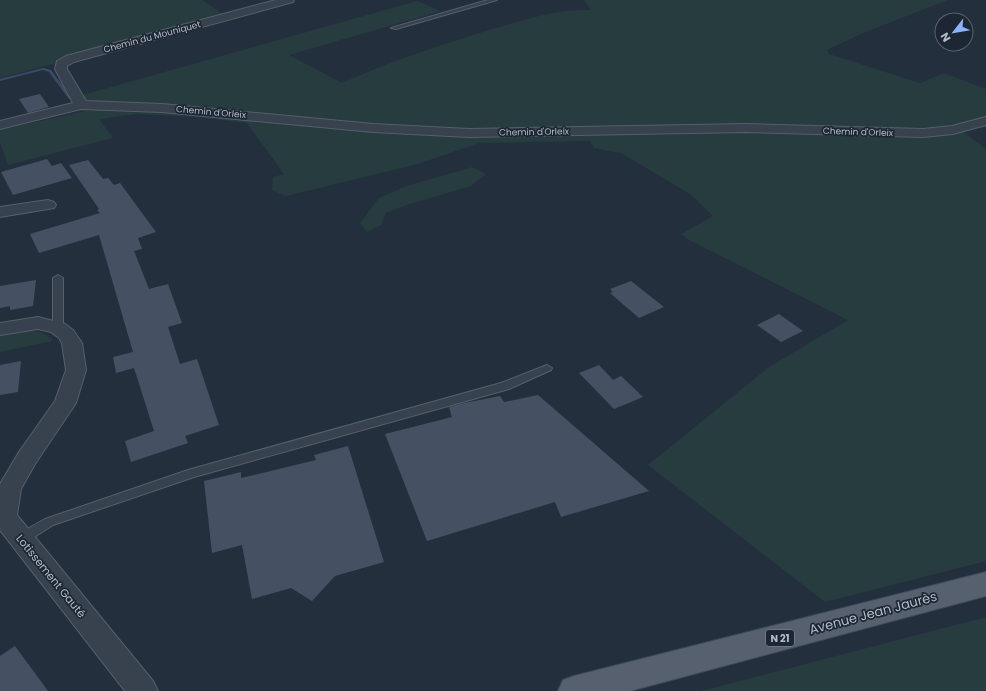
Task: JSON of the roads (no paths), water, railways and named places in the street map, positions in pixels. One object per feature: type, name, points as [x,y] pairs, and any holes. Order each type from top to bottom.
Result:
[{"type":"main road","name":"Avenue Jean Jaurès","points":[[574,691],[986,584]]},
{"type":"street","name":"Chemin du Mouniquet","points":[[81,106],[60,69],[61,64],[70,59],[288,0]]},
{"type":"street","name":"Chemin d'Orleix","points":[[0,125],[81,106],[170,109],[373,128],[469,133],[746,128],[890,134],[953,130],[986,121]]},
{"type":"street","points":[[0,212],[48,205]]},
{"type":"street","points":[[0,329],[38,323],[58,328]]},
{"type":"street","name":"Lotissement Gauté","points":[[58,328],[66,334],[72,343],[76,370],[65,403],[27,458],[9,489],[4,517],[143,691]]},
{"type":"lane","points":[[394,28],[494,0]]},
{"type":"lane","points":[[58,278],[58,328]]},
{"type":"lane","points":[[21,539],[49,522],[192,473],[505,386],[547,368]]},
{"type":"waterway","points":[[0,80],[43,69],[50,71],[70,98]]}]
